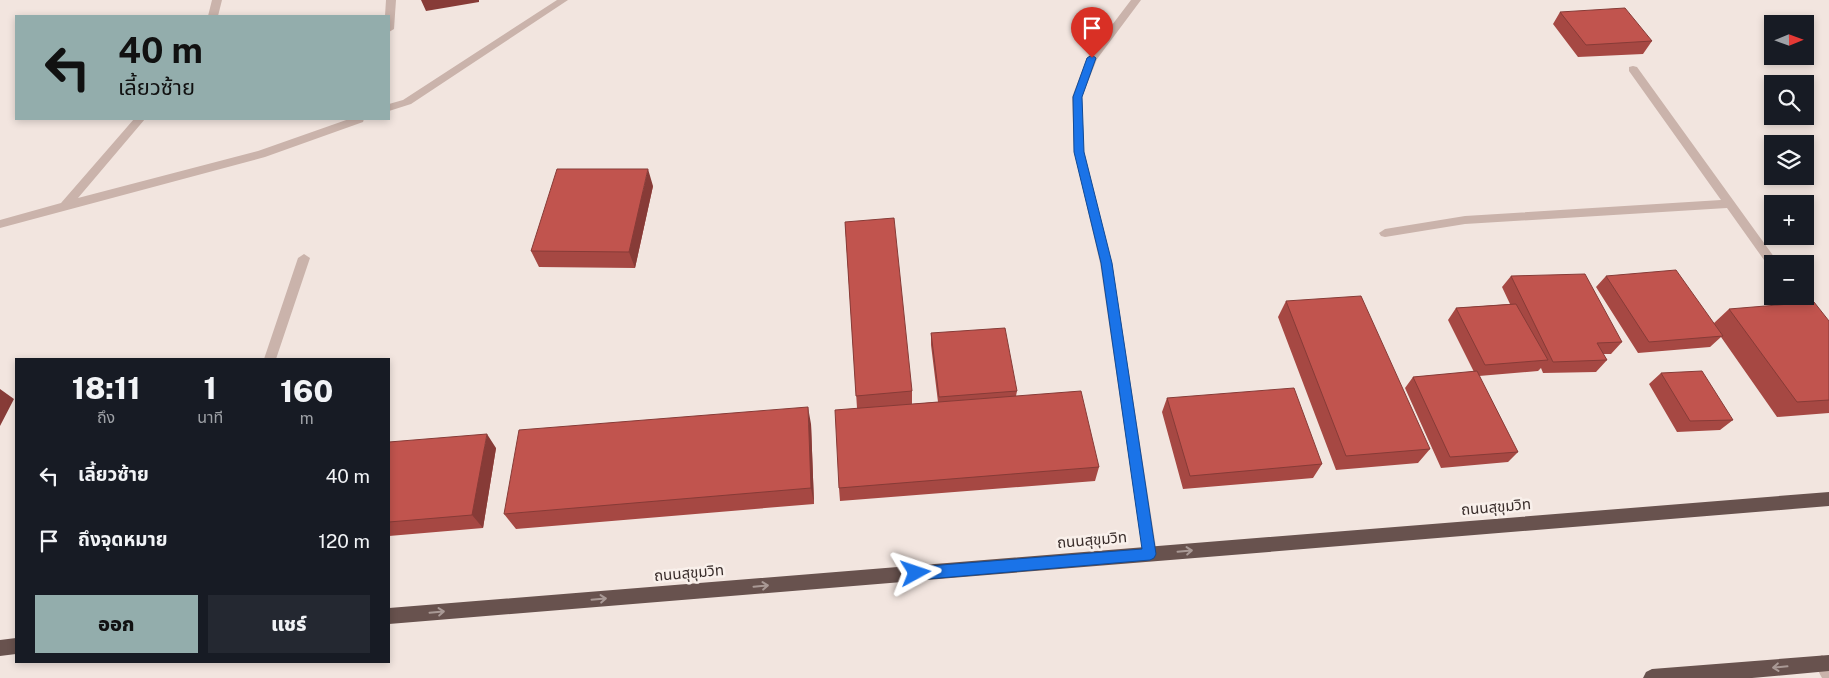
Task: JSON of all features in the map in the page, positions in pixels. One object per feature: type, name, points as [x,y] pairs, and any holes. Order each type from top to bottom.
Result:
[{"type":"highway","name":"ถนนสุขุมวิท","points":[[390,616],[1829,499]]},
{"type":"highway","points":[[0,648],[15,646]]},
{"type":"highway","points":[[1652,678],[1827,667]]},
{"type":"street","points":[[213,15],[217,0]]},
{"type":"street","points":[[390,15],[391,0]]},
{"type":"street","points":[[390,108],[407,102],[563,0]]},
{"type":"street","points":[[1136,0],[1092,58],[1077,97],[1079,152],[1106,263],[1150,554]]},
{"type":"street","points":[[1633,69],[1767,255]]},
{"type":"street","points":[[66,206],[139,120]]},
{"type":"street","points":[[0,224],[261,154],[356,120]]},
{"type":"street","points":[[1385,232],[1465,220],[1730,204]]},
{"type":"street","points":[[270,358],[304,258]]},
{"type":"street","points":[[1802,305],[1829,342]]},
{"type":"building","points":[[1625,8],[1652,41],[1586,45],[1560,12]]},
{"type":"building","points":[[557,169],[648,169],[629,252],[531,251]]},
{"type":"building","points":[[894,218],[912,391],[856,396],[845,222]]},
{"type":"building","points":[[1676,270],[1723,336],[1649,342],[1606,276]]},
{"type":"building","points":[[1585,274],[1622,342],[1597,343],[1607,360],[1553,362],[1511,276]]},
{"type":"building","points":[[1361,296],[1430,449],[1346,456],[1286,301]]},
{"type":"building","points":[[1814,302],[1829,321],[1829,400],[1797,402],[1729,309],[1778,305],[1814,305]]},
{"type":"building","points":[[1516,304],[1548,360],[1485,365],[1456,308]]},
{"type":"building","points":[[1005,328],[1017,391],[939,397],[931,333]]},
{"type":"building","points":[[1477,371],[1518,452],[1450,457],[1413,377]]},
{"type":"building","points":[[1702,371],[1733,420],[1690,421],[1661,373]]},
{"type":"building","points":[[1294,388],[1322,464],[1190,476],[1167,398]]},
{"type":"building","points":[[1081,391],[1099,467],[839,488],[835,410]]},
{"type":"building","points":[[808,407],[811,488],[504,514],[519,430]]},
{"type":"building","points":[[487,434],[472,515],[390,522],[390,442]]},
{"type":"route","points":[[916,573],[1150,554],[1106,263],[1079,152],[1077,97],[1092,58]]}]
